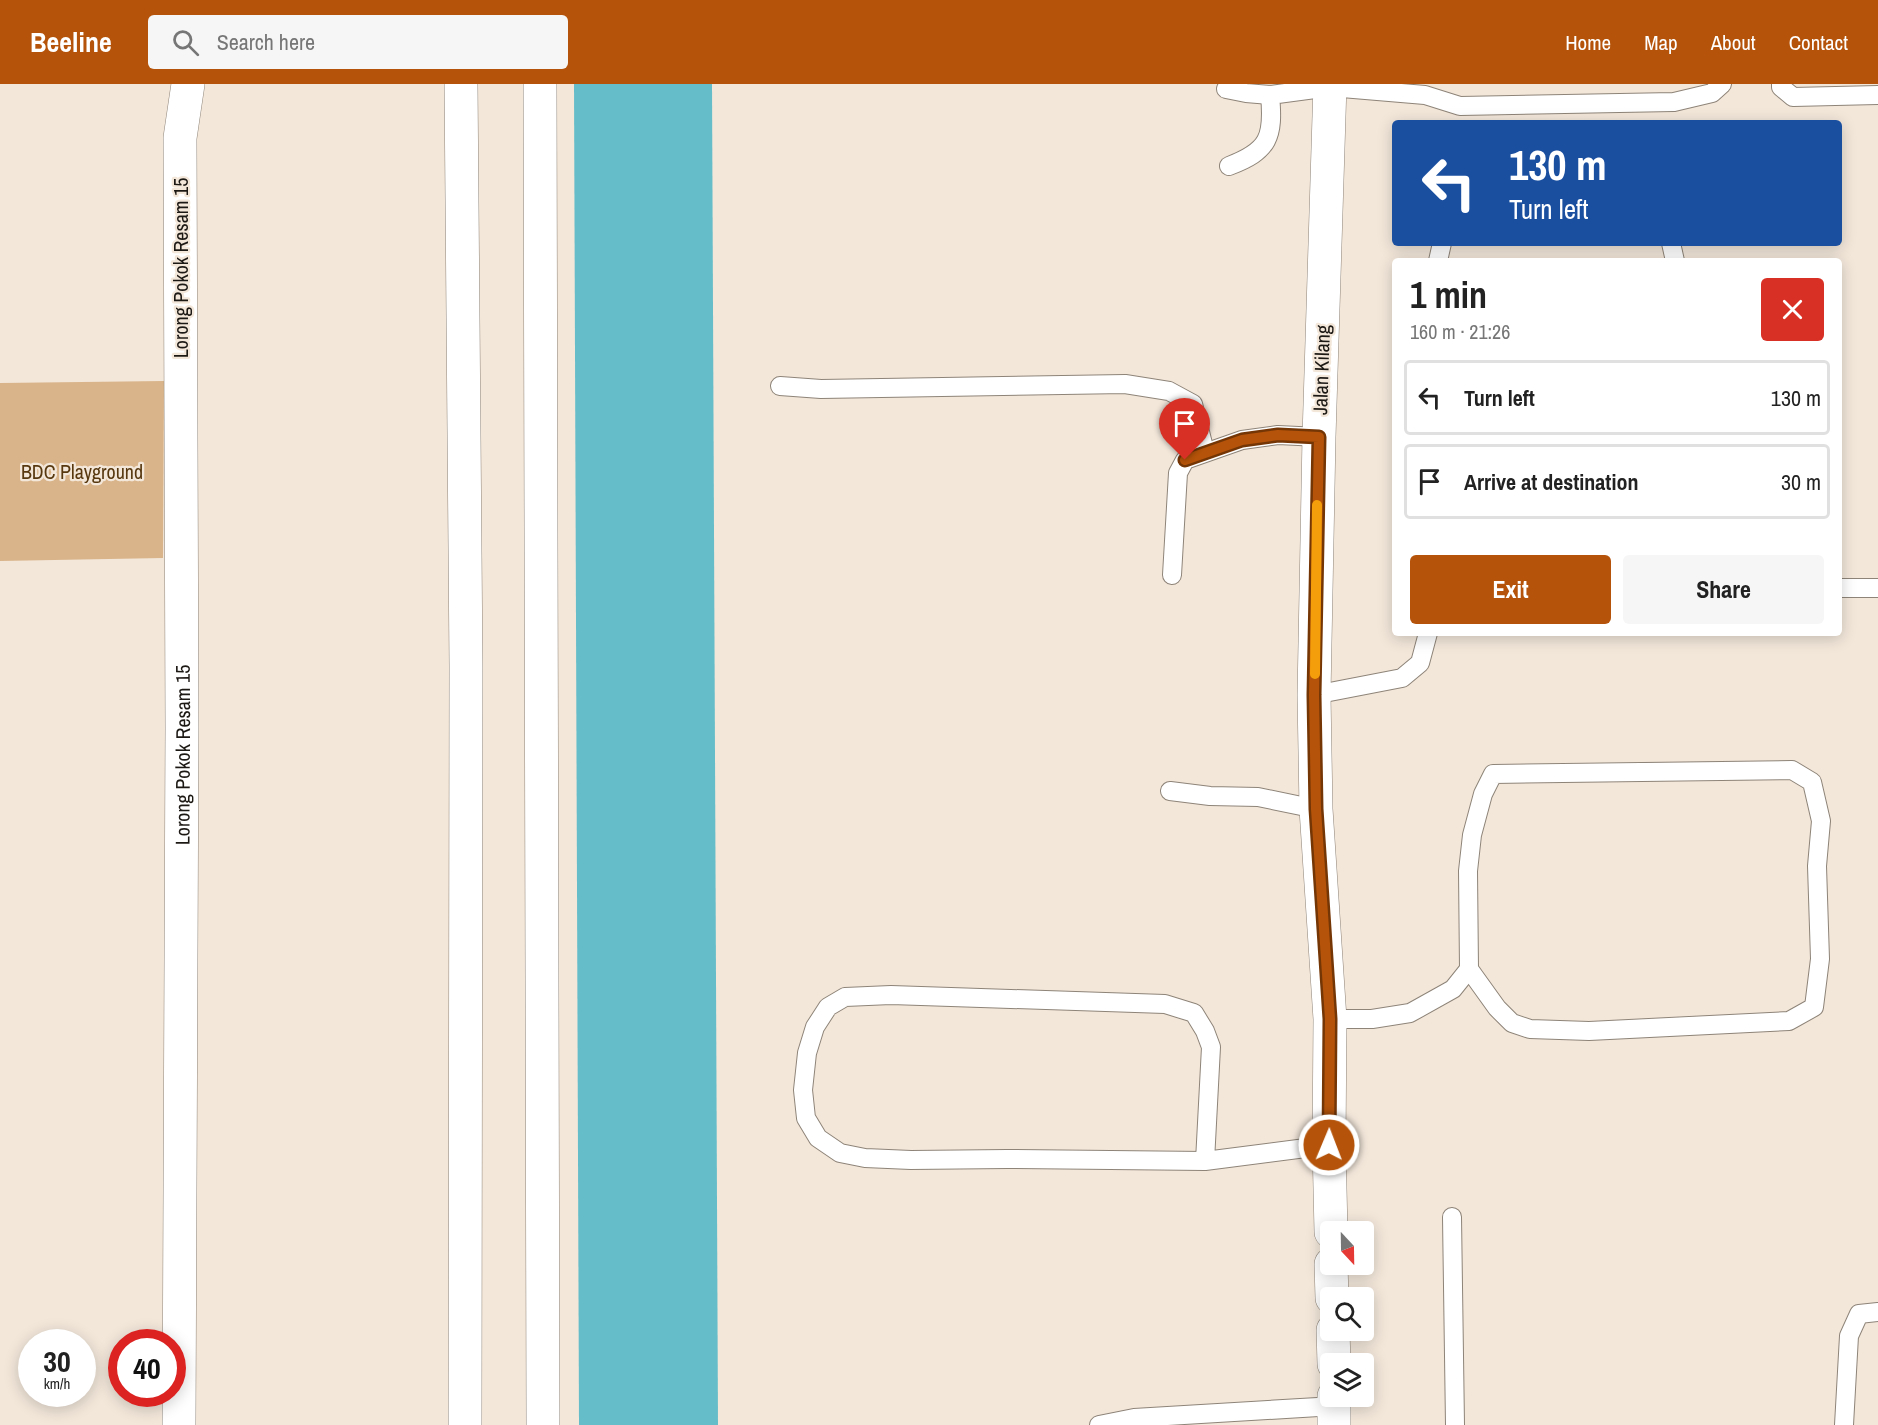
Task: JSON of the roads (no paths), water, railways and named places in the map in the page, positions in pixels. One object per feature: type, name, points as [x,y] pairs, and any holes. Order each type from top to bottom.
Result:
[{"type":"street","name":"Lorong Pokok Resam 15","points":[[179,1425],[182,762],[180,138],[188,84]]},
{"type":"street","points":[[461,84],[466,666],[465,1425]]},
{"type":"street","points":[[540,84],[543,1425]]},
{"type":"street","name":"Jalan Kilang","points":[[1330,86],[1314,695],[1316,809],[1330,1019],[1331,1221]]},
{"type":"lane","points":[[1226,89],[1270,95],[1330,86],[1425,90],[1460,106],[1674,102],[1712,93],[1722,84]]},
{"type":"lane","points":[[1781,84],[1781,87],[1793,97],[1878,95]]},
{"type":"lane","points":[[1229,166],[1249,159],[1266,143],[1272,116],[1270,95]]},
{"type":"lane","points":[[780,386],[821,389],[1125,384],[1169,391],[1193,404],[1205,452]]},
{"type":"lane","points":[[1172,575],[1178,473],[1185,460],[1242,440],[1278,435],[1319,437]]},
{"type":"lane","points":[[1842,588],[1878,588]]},
{"type":"lane","points":[[1314,695],[1402,678],[1420,663],[1427,636]]},
{"type":"lane","points":[[1330,1019],[1372,1019],[1410,1013],[1453,989],[1469,969],[1468,871],[1472,835],[1483,794],[1493,774],[1792,770],[1812,782],[1821,821],[1817,866],[1820,959],[1814,1007],[1798,1016],[1789,1020],[1590,1031],[1530,1029],[1512,1023],[1497,1008],[1469,969]]},
{"type":"lane","points":[[1170,791],[1210,796],[1258,797],[1316,809]]},
{"type":"lane","points":[[1205,1161],[1211,1047],[1194,1013],[1165,1004],[891,995],[845,997],[828,1007],[815,1028],[807,1053],[803,1090],[806,1118],[818,1138],[840,1153],[866,1158],[1205,1161],[1329,1145]]},
{"type":"lane","points":[[1452,1217],[1455,1425]]},
{"type":"lane","points":[[1844,1425],[1849,1336],[1859,1314],[1878,1312]]},
{"type":"lane","points":[[1099,1425],[1134,1418],[1334,1409]]},
{"type":"water","points":[[574,84],[712,84],[718,1425],[579,1425]]},
{"type":"park label","name":"BDC Playground","points":[[82,471]]}]
